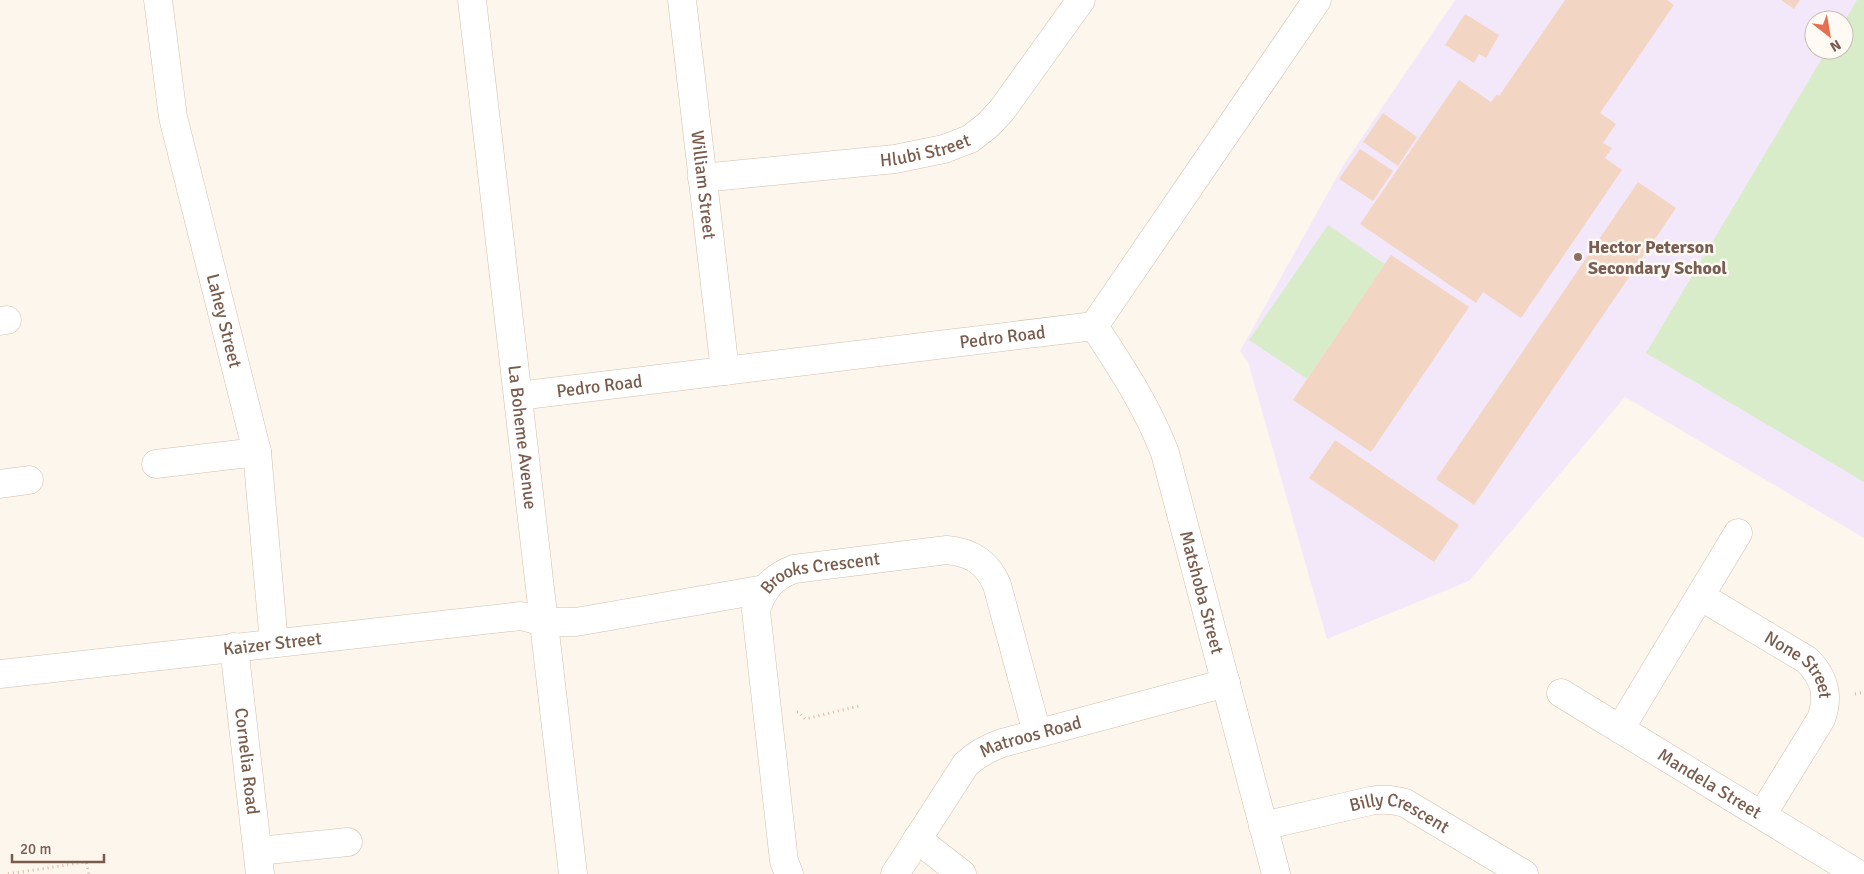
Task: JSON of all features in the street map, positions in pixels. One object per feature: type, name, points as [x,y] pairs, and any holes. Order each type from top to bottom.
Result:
[{"type":"street","name":"Lahey Street","points":[[158,0],[173,117],[258,452],[274,643]]},
{"type":"street","name":"La Boheme Avenue","points":[[472,0],[573,874]]},
{"type":"street","name":"William Street","points":[[682,0],[725,371]]},
{"type":"street","name":"Hlubi Street","points":[[702,178],[895,159],[944,149],[970,139],[988,125],[1002,110],[1081,0]]},
{"type":"street","points":[[1094,326],[1317,0]]},
{"type":"street","name":"Pedro Road","points":[[518,396],[1094,326]]},
{"type":"street","name":"Matshoba Street","points":[[1094,326],[1134,387],[1165,452],[1276,874]]},
{"type":"street","points":[[156,464],[258,452]]},
{"type":"street","points":[[0,484],[29,480]]},
{"type":"street","points":[[1620,729],[1738,533]]},
{"type":"street","name":"Brooks Crescent","points":[[788,874],[784,861],[756,611],[759,599],[773,580],[794,569],[947,550],[968,554],[978,559],[993,575],[997,585],[1037,733]]},
{"type":"street","name":"Kaizer Street","points":[[0,674],[521,616],[544,622],[576,622],[765,589]]},
{"type":"street","name":"None Street","points":[[1700,596],[1807,660],[1817,670],[1824,683],[1826,704],[1821,719],[1762,815]]},
{"type":"street","name":"Cornelia Road","points":[[234,647],[259,862]]},
{"type":"street","name":"Matroos Road","points":[[895,874],[958,775],[976,755],[988,748],[1037,733],[1226,683]]},
{"type":"street","name":"Mandela Street","points":[[1561,693],[1858,874]]},
{"type":"street","name":"Billy Crescent","points":[[1263,826],[1382,799],[1395,800],[1409,806],[1524,874]]},
{"type":"street","points":[[917,839],[962,874]]},
{"type":"street","points":[[259,862],[348,842]]},
{"type":"path","points":[[767,716],[799,712],[805,719],[859,706]]},
{"type":"path","points":[[8,874],[86,862],[89,874]]},
{"type":"shaded area","name":"Hector Peterson Secondary School","points":[[1455,0],[1864,0],[1864,538],[1625,397],[1469,581],[1327,639],[1248,362],[1240,351],[1344,164]]},
{"type":"green space","points":[[1857,0],[1864,0],[1864,482],[1646,353],[1821,60],[1854,60],[1854,10],[1851,10]]},
{"type":"green space","points":[[1328,225],[1385,264],[1307,379],[1249,340]]},
{"type":"building","points":[[1565,0],[1667,0],[1674,5],[1600,113],[1616,124],[1603,143],[1612,148],[1605,158],[1622,170],[1521,318],[1483,292],[1476,303],[1360,224],[1459,80],[1491,102],[1497,94],[1499,96]]},
{"type":"building","points":[[1781,0],[1800,0],[1794,9]]},
{"type":"building","points":[[1465,14],[1499,35],[1486,58],[1479,54],[1474,63],[1445,45]]},
{"type":"building","points":[[1383,113],[1417,137],[1398,166],[1363,142]]},
{"type":"building","points":[[1360,149],[1393,171],[1373,201],[1339,179]]},
{"type":"building","points":[[1638,182],[1676,208],[1474,505],[1436,479]]},
{"type":"building","points":[[1391,255],[1469,307],[1371,452],[1293,400]]},
{"type":"building","points":[[1335,440],[1459,525],[1434,562],[1309,478]]},
{"type":"place","name":"Hector Peterson Secondary School","points":[[1578,257]]}]
